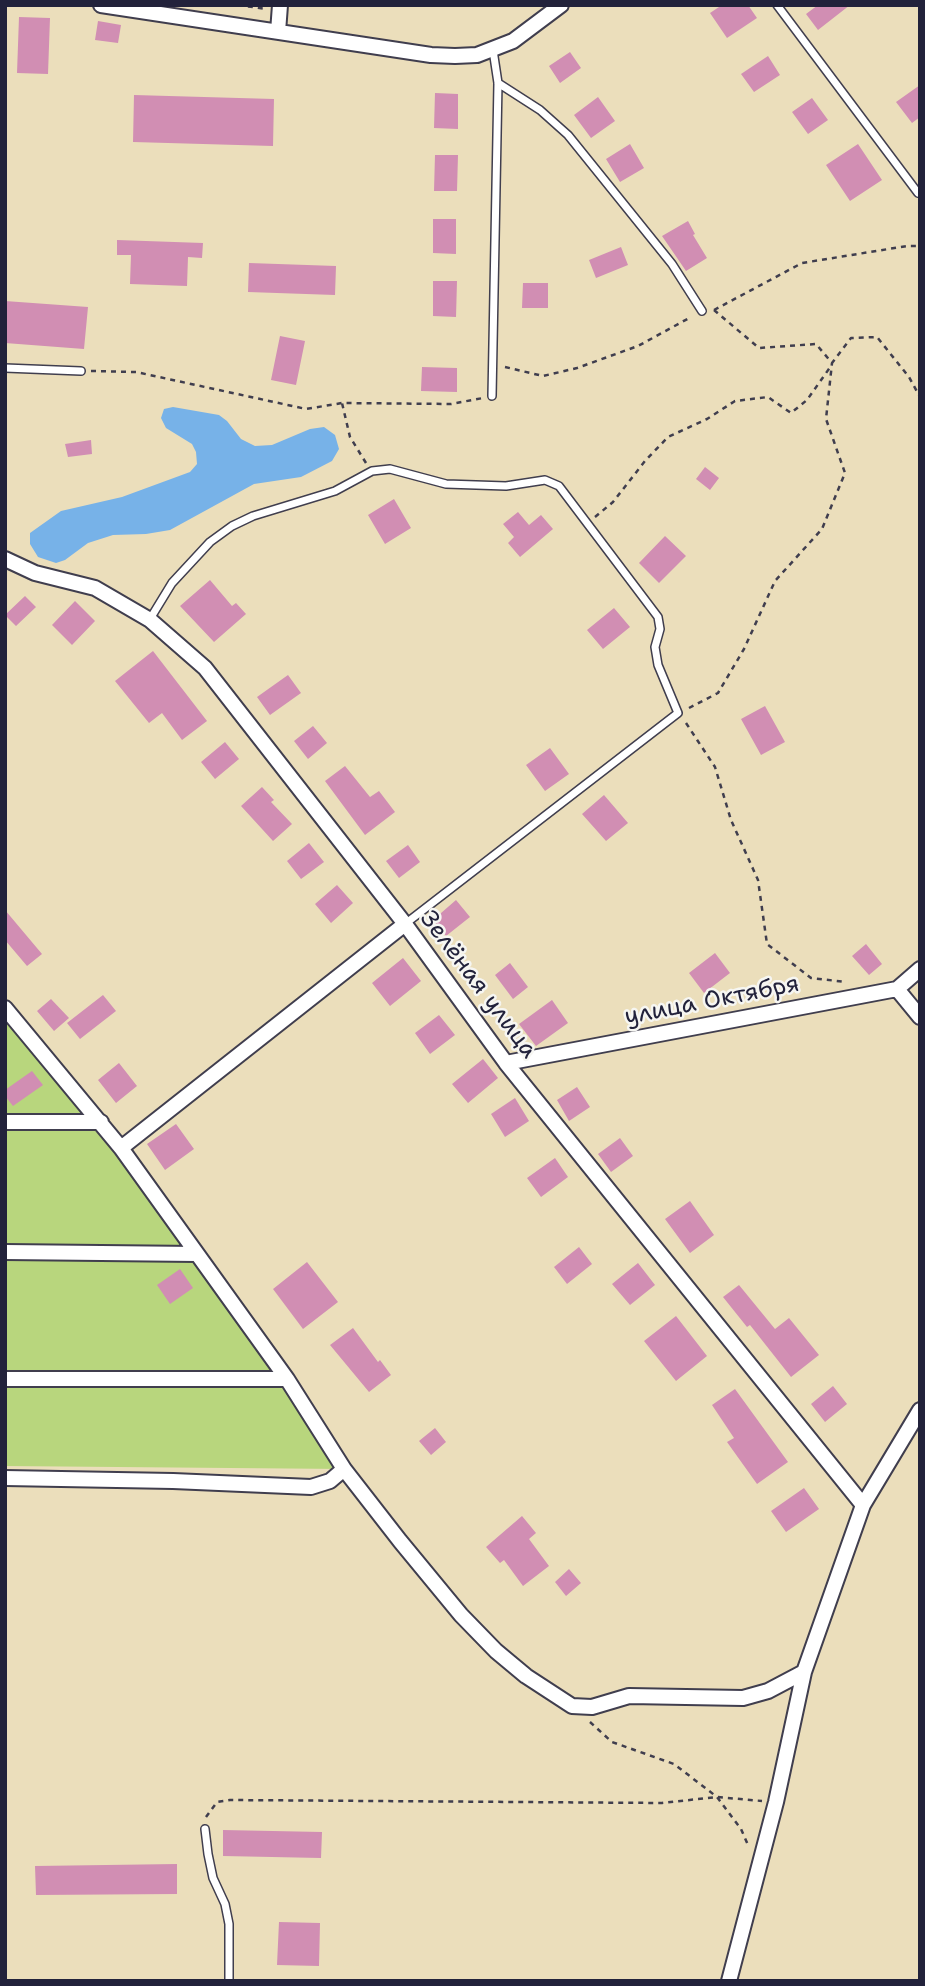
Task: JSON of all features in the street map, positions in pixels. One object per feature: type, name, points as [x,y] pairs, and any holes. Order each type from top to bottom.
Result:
[{"type":"street","points":[[101,5],[431,55],[477,55],[493,50],[513,41],[561,5]]},
{"type":"street","points":[[278,32],[279,8]]},
{"type":"street","name":"Зелёная улица","points":[[5,559],[35,573],[95,588],[150,620],[205,668],[405,924],[506,1062],[863,1505]]},
{"type":"street","points":[[121,1148],[405,924]]},
{"type":"street","points":[[920,969],[897,989],[920,1017]]},
{"type":"street","name":"улица Октября","points":[[506,1062],[897,989]]},
{"type":"street","points":[[5,1008],[121,1148],[287,1379],[344,1469],[461,1615],[496,1651],[526,1676],[572,1706],[592,1707],[629,1696],[743,1698],[768,1691],[804,1672]]},
{"type":"street","points":[[5,1122],[101,1122]]},
{"type":"street","points":[[5,1252],[197,1254]]},
{"type":"street","points":[[5,1379],[287,1379]]},
{"type":"street","points":[[729,1981],[776,1802],[804,1672],[863,1505],[920,1410]]},
{"type":"street","points":[[5,1478],[311,1487],[330,1481],[344,1469]]},
{"type":"lane","points":[[777,5],[918,192]]},
{"type":"lane","points":[[492,396],[498,83],[493,50]]},
{"type":"lane","points":[[498,83],[540,110],[568,135],[672,264],[702,311]]},
{"type":"lane","points":[[5,368],[81,371]]},
{"type":"lane","points":[[150,620],[172,583],[210,542],[232,526],[253,516],[335,491],[372,471],[390,469],[446,484],[506,486],[545,480],[559,486],[658,617],[660,629],[655,647],[658,665],[678,713],[405,924]]},
{"type":"lane","points":[[205,1829],[213,1878],[225,1904],[229,1924],[229,1981]]},
{"type":"path","points":[[238,5],[279,8]]},
{"type":"path","points":[[848,982],[811,978],[767,944],[758,880],[731,820],[715,768],[695,734],[678,713],[718,693],[744,649],[775,581],[822,529],[845,473],[826,419],[832,363],[816,344],[759,348],[714,310],[802,263],[920,246]]},
{"type":"path","points":[[493,364],[543,376],[577,368],[638,346],[702,311]]},
{"type":"path","points":[[588,524],[613,502],[645,461],[668,438],[707,419],[735,401],[768,397],[791,413],[807,400],[851,338],[877,337],[909,377],[920,397]]},
{"type":"path","points":[[81,371],[136,372],[306,409],[342,403],[450,404],[492,396]]},
{"type":"path","points":[[342,403],[350,437],[372,471]]},
{"type":"path","points":[[572,1706],[612,1742],[674,1764],[717,1797],[741,1829],[759,1867]]},
{"type":"path","points":[[205,1829],[206,1816],[217,1802],[230,1800],[662,1803],[717,1797],[776,1802]]},
{"type":"green space","points":[[5,1008],[101,1122],[344,1469],[5,1466]]},
{"type":"water","points":[[173,407],[219,415],[241,439],[255,446],[272,445],[310,429],[324,427],[335,435],[339,449],[332,461],[301,477],[254,484],[170,530],[113,535],[88,543],[65,560],[56,563],[38,557],[30,544],[30,533],[61,511],[122,497],[190,472],[197,464],[192,444],[166,428],[161,418],[164,409]]},
{"type":"building","points":[[722,5],[748,5],[757,18],[727,38],[710,13]]},
{"type":"building","points":[[818,5],[850,5],[818,30],[806,14]]},
{"type":"building","points":[[19,17],[50,18],[48,74],[17,73]]},
{"type":"building","points":[[98,21],[121,25],[118,43],[95,40]]},
{"type":"building","points":[[570,52],[581,68],[560,83],[549,66]]},
{"type":"building","points":[[768,56],[780,75],[754,92],[741,74]]},
{"type":"building","points":[[920,85],[920,117],[912,123],[896,102]]},
{"type":"building","points":[[435,93],[458,94],[458,129],[434,128]]},
{"type":"building","points":[[134,95],[274,99],[273,146],[133,142]]},
{"type":"building","points":[[598,97],[615,121],[591,138],[574,115]]},
{"type":"building","points":[[812,98],[828,120],[808,134],[792,112]]},
{"type":"building","points":[[630,144],[644,168],[620,182],[606,159]]},
{"type":"building","points":[[858,144],[882,180],[850,201],[826,165]]},
{"type":"building","points":[[435,155],[458,155],[457,191],[434,191]]},
{"type":"building","points":[[433,219],[456,219],[456,254],[433,253]]},
{"type":"building","points":[[688,221],[707,258],[686,271],[662,236]]},
{"type":"building","points":[[117,240],[203,243],[202,258],[188,257],[187,286],[130,284],[131,255],[117,255]]},
{"type":"building","points":[[621,247],[628,265],[596,278],[589,260]]},
{"type":"building","points":[[249,263],[336,266],[335,295],[248,292]]},
{"type":"building","points":[[433,281],[457,281],[456,317],[433,316]]},
{"type":"building","points":[[523,283],[548,283],[548,308],[522,308]]},
{"type":"building","points":[[5,301],[88,307],[84,349],[5,343]]},
{"type":"building","points":[[280,336],[305,341],[296,385],[271,380]]},
{"type":"building","points":[[422,367],[457,368],[457,392],[421,391]]},
{"type":"building","points":[[91,440],[92,454],[68,457],[65,444]]},
{"type":"building","points":[[705,467],[719,478],[710,490],[696,479]]},
{"type":"building","points":[[394,499],[411,528],[385,544],[368,515]]},
{"type":"building","points":[[518,512],[529,525],[541,515],[553,529],[520,557],[508,543],[514,537],[503,524]]},
{"type":"building","points":[[665,536],[686,556],[659,583],[639,563]]},
{"type":"building","points":[[210,580],[232,606],[236,603],[246,614],[214,642],[180,606]]},
{"type":"building","points":[[25,596],[36,607],[16,626],[5,615]]},
{"type":"building","points":[[75,601],[95,621],[72,645],[52,625]]},
{"type":"building","points":[[614,608],[630,627],[603,649],[587,630]]},
{"type":"building","points":[[153,651],[207,721],[182,740],[162,713],[149,723],[115,681]]},
{"type":"building","points":[[288,675],[301,693],[270,715],[257,697]]},
{"type":"building","points":[[765,706],[785,742],[761,755],[741,719]]},
{"type":"building","points":[[313,726],[327,743],[308,759],[294,741]]},
{"type":"building","points":[[225,742],[239,759],[215,779],[201,762]]},
{"type":"building","points":[[550,748],[569,774],[545,791],[526,765]]},
{"type":"building","points":[[345,766],[370,797],[379,791],[395,812],[365,835],[325,781]]},
{"type":"building","points":[[262,787],[274,800],[271,802],[292,824],[273,841],[241,806]]},
{"type":"building","points":[[604,795],[628,823],[606,841],[582,814]]},
{"type":"building","points":[[309,843],[324,862],[301,879],[287,861]]},
{"type":"building","points":[[408,845],[420,862],[399,878],[386,861]]},
{"type":"building","points":[[337,885],[353,903],[331,923],[315,904]]},
{"type":"building","points":[[456,900],[470,917],[446,936],[433,920]]},
{"type":"building","points":[[5,910],[42,954],[27,966],[5,940]]},
{"type":"building","points":[[866,944],[882,964],[869,975],[852,956]]},
{"type":"building","points":[[715,953],[730,973],[704,993],[689,973]]},
{"type":"building","points":[[403,958],[421,981],[390,1006],[372,983]]},
{"type":"building","points":[[510,963],[528,987],[513,999],[495,975]]},
{"type":"building","points":[[103,995],[116,1011],[80,1039],[67,1023]]},
{"type":"building","points":[[51,999],[69,1018],[54,1031],[37,1011]]},
{"type":"building","points":[[552,1000],[568,1023],[536,1046],[519,1024]]},
{"type":"building","points":[[439,1015],[455,1035],[430,1054],[415,1033]]},
{"type":"building","points":[[483,1059],[498,1078],[468,1103],[452,1084]]},
{"type":"building","points":[[119,1063],[137,1086],[116,1103],[98,1080]]},
{"type":"building","points":[[32,1071],[43,1085],[13,1106],[5,1096],[5,1090]]},
{"type":"building","points":[[577,1087],[590,1107],[569,1121],[557,1100]]},
{"type":"building","points":[[515,1098],[529,1121],[505,1137],[491,1114]]},
{"type":"building","points":[[176,1124],[194,1149],[165,1170],[147,1144]]},
{"type":"building","points":[[620,1138],[633,1156],[611,1172],[598,1154]]},
{"type":"building","points":[[555,1158],[568,1177],[541,1197],[527,1178]]},
{"type":"building","points":[[690,1201],[714,1235],[690,1253],[665,1219]]},
{"type":"building","points":[[579,1247],[592,1264],[567,1284],[554,1267]]},
{"type":"building","points":[[307,1262],[338,1302],[303,1329],[273,1289]]},
{"type":"building","points":[[638,1263],[655,1285],[630,1305],[612,1284]]},
{"type":"building","points":[[180,1269],[193,1288],[170,1304],[157,1285]]},
{"type":"building","points":[[739,1285],[775,1329],[789,1318],[819,1355],[791,1377],[750,1325],[747,1327],[723,1297]]},
{"type":"building","points":[[676,1316],[707,1356],[676,1381],[644,1341]]},
{"type":"building","points":[[353,1328],[391,1375],[369,1392],[330,1345]]},
{"type":"building","points":[[833,1386],[847,1404],[825,1422],[811,1404]]},
{"type":"building","points":[[735,1389],[788,1462],[757,1484],[727,1442],[734,1438],[712,1405]]},
{"type":"building","points":[[435,1428],[446,1442],[431,1455],[419,1441]]},
{"type":"building","points":[[804,1488],[819,1509],[786,1532],[771,1511]]},
{"type":"building","points":[[522,1516],[536,1533],[529,1539],[549,1566],[523,1586],[504,1560],[500,1563],[486,1547]]},
{"type":"building","points":[[569,1569],[581,1583],[566,1596],[555,1582]]},
{"type":"building","points":[[223,1830],[322,1832],[321,1858],[223,1856]]},
{"type":"building","points":[[177,1864],[177,1894],[36,1895],[35,1866]]},
{"type":"building","points":[[279,1922],[320,1923],[319,1966],[277,1965]]}]
